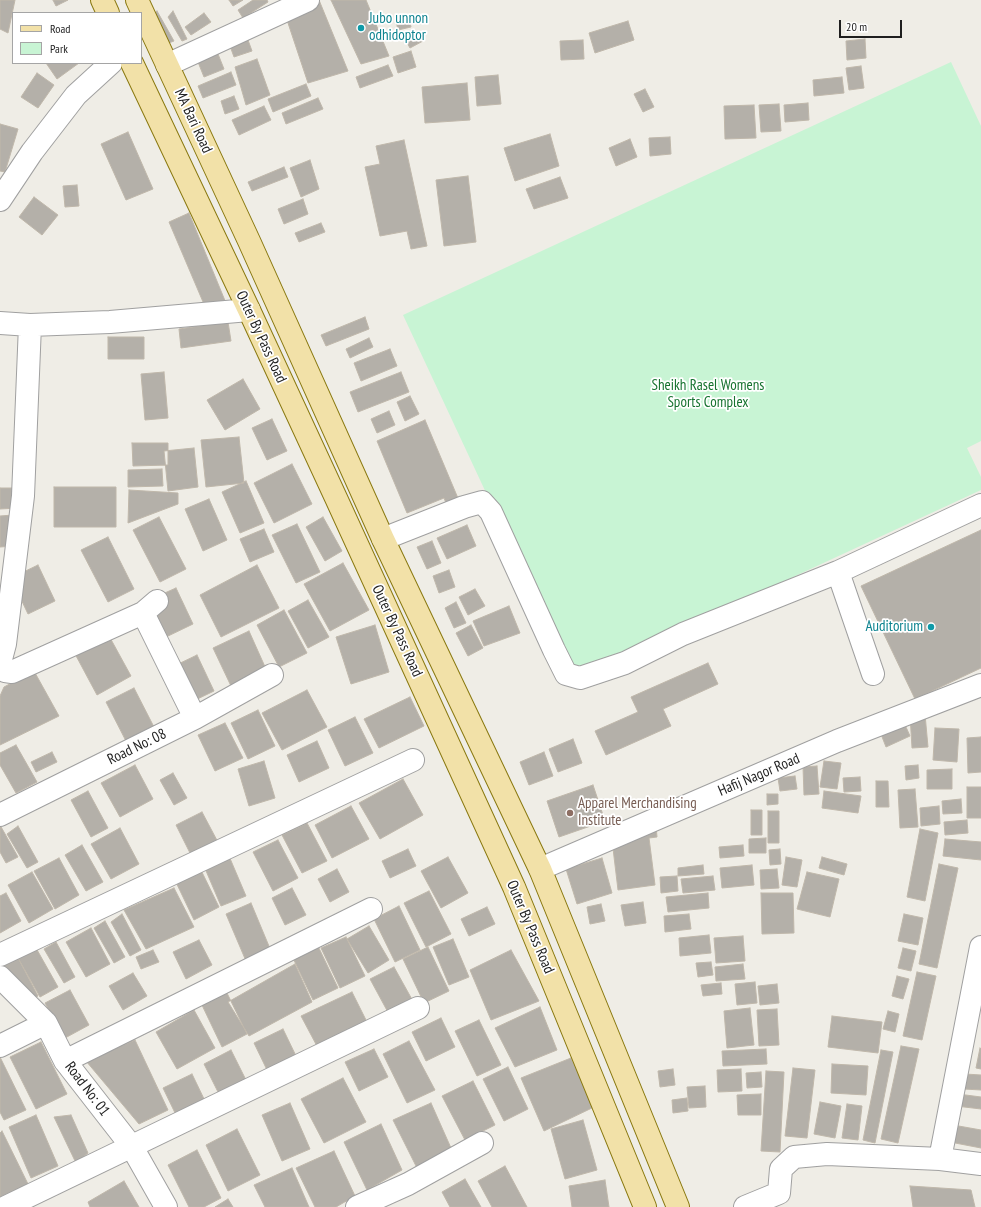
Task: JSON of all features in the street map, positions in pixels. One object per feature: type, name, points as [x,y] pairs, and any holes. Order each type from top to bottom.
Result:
[{"type":"main road","points":[[102,0],[108,12]]},
{"type":"main road","name":"MA Bari Road","points":[[137,0],[249,241]]},
{"type":"main road","name":"Outer By Pass Road","points":[[132,64],[249,310],[514,887],[645,1207]]},
{"type":"main road","name":"Outer By Pass Road","points":[[249,241],[384,539],[540,869],[678,1207]]},
{"type":"street","points":[[167,65],[308,0]]},
{"type":"street","points":[[0,200],[32,152],[76,94],[110,64]]},
{"type":"street","points":[[0,323],[30,325],[110,322],[249,310]]},
{"type":"street","points":[[30,325],[24,496],[5,644],[0,664],[5,671],[12,672],[150,607],[195,718]]},
{"type":"street","points":[[384,539],[464,506],[482,502],[491,512],[566,674],[580,678],[625,663],[683,634],[838,572],[981,505]]},
{"type":"street","points":[[838,572],[873,674]]},
{"type":"street","name":"Road No: 08","points":[[0,815],[195,718],[272,675]]},
{"type":"street","name":"Hafij Nagor Road","points":[[540,869],[837,741],[981,685]]},
{"type":"street","points":[[0,955],[413,760]]},
{"type":"street","points":[[65,1061],[371,909]]},
{"type":"street","points":[[940,1159],[981,947]]},
{"type":"street","name":"Road No: 01","points":[[0,977],[46,1023],[65,1061],[132,1147],[166,1207]]},
{"type":"street","points":[[6,1207],[418,1008]]},
{"type":"street","points":[[0,1046],[46,1023]]},
{"type":"street","points":[[357,1207],[408,1184],[482,1143]]},
{"type":"street","points":[[745,1207],[779,1193],[781,1169],[794,1157],[827,1154],[940,1159],[981,1164]]},
{"type":"green space","name":"Sheikh Rasel Womens Sports Complex","points":[[951,62],[981,126],[981,441],[967,448],[981,477],[981,490],[573,679],[403,315]]},
{"type":"building","points":[[0,0],[15,0],[8,33],[0,29]]},
{"type":"building","points":[[53,0],[68,0],[56,6]]},
{"type":"building","points":[[229,0],[243,0],[233,6]]},
{"type":"building","points":[[253,0],[267,0],[268,2],[243,18],[238,10]]},
{"type":"building","points":[[319,0],[348,71],[308,83],[286,17]]},
{"type":"building","name":"Jubo unnon odhidoptor","points":[[331,0],[366,0],[389,56],[361,64]]},
{"type":"building","points":[[157,11],[174,41],[166,44],[152,15]]},
{"type":"building","points":[[173,11],[187,39],[182,41],[168,17]]},
{"type":"building","points":[[204,13],[211,22],[191,35],[185,27]]},
{"type":"building","points":[[409,18],[411,27],[398,30],[396,21]]},
{"type":"building","points":[[628,21],[634,40],[595,53],[589,33]]},
{"type":"building","points":[[420,35],[423,41],[410,48],[406,41]]},
{"type":"building","points":[[865,39],[866,58],[847,60],[846,41]]},
{"type":"building","points":[[248,40],[252,51],[234,57],[230,46]]},
{"type":"building","points":[[583,40],[584,59],[561,60],[560,41]]},
{"type":"building","points":[[411,51],[416,67],[398,73],[393,57]]},
{"type":"building","points":[[218,54],[224,69],[204,77],[198,62]]},
{"type":"building","points":[[257,59],[270,95],[246,105],[235,67]]},
{"type":"building","points":[[47,64],[78,64],[57,79]]},
{"type":"building","points":[[388,65],[393,76],[360,88],[356,77]]},
{"type":"building","points":[[861,66],[864,88],[849,90],[846,68]]},
{"type":"building","points":[[231,72],[236,85],[203,98],[198,86]]},
{"type":"building","points":[[37,73],[54,85],[38,108],[21,97]]},
{"type":"building","points":[[498,75],[501,104],[477,106],[475,77]]},
{"type":"building","points":[[842,77],[844,93],[814,96],[813,80]]},
{"type":"building","points":[[467,83],[470,120],[425,123],[422,87]]},
{"type":"building","points":[[306,84],[311,96],[273,112],[268,99]]},
{"type":"building","points":[[645,89],[654,107],[643,112],[634,94]]},
{"type":"building","points":[[234,96],[239,109],[225,114],[221,101]]},
{"type":"building","points":[[318,98],[323,109],[286,124],[282,113]]},
{"type":"building","points":[[808,103],[809,120],[785,122],[784,105]]},
{"type":"building","points":[[779,104],[781,131],[761,132],[759,105]]},
{"type":"building","points":[[754,105],[756,138],[725,139],[724,106]]},
{"type":"building","points":[[264,106],[271,120],[239,135],[232,120]]},
{"type":"building","points":[[0,124],[18,129],[5,172],[0,171]]},
{"type":"building","points":[[128,132],[153,189],[126,200],[101,144]]},
{"type":"building","points":[[550,134],[559,166],[515,181],[504,148]]},
{"type":"building","points":[[670,137],[671,154],[650,156],[649,138]]},
{"type":"building","points":[[630,139],[637,157],[616,166],[609,148]]},
{"type":"building","points":[[404,140],[427,246],[411,249],[407,231],[380,236],[365,167],[380,164],[376,146]]},
{"type":"building","points":[[310,160],[319,189],[301,197],[290,168]]},
{"type":"building","points":[[284,167],[288,177],[252,191],[248,182]]},
{"type":"building","points":[[468,176],[476,242],[444,246],[436,180]]},
{"type":"building","points":[[560,177],[568,198],[534,209],[526,189]]},
{"type":"building","points":[[77,185],[79,206],[65,207],[63,186]]},
{"type":"building","points":[[34,197],[58,215],[42,235],[19,217]]},
{"type":"building","points":[[303,199],[308,214],[284,224],[278,209]]},
{"type":"building","points":[[189,213],[228,308],[209,316],[169,222]]},
{"type":"building","points":[[321,223],[325,232],[299,242],[295,233]]},
{"type":"building","points":[[365,317],[369,329],[326,346],[321,335]]},
{"type":"building","points":[[228,322],[231,341],[181,348],[179,329]]},
{"type":"building","points":[[108,337],[144,337],[144,359],[108,359]]},
{"type":"building","points":[[369,338],[373,347],[350,358],[346,349]]},
{"type":"building","points":[[390,349],[397,366],[361,381],[354,363]]},
{"type":"building","points":[[164,372],[168,418],[145,420],[141,374]]},
{"type":"building","points":[[401,372],[409,392],[358,412],[350,392]]},
{"type":"building","points":[[243,379],[260,409],[225,430],[207,400]]},
{"type":"building","points":[[410,396],[419,414],[405,421],[397,402]]},
{"type":"building","points":[[389,411],[395,425],[377,433],[371,419]]},
{"type":"building","points":[[272,419],[287,451],[267,460],[252,428]]},
{"type":"building","points":[[425,420],[460,503],[448,508],[444,498],[407,513],[377,441]]},
{"type":"building","points":[[239,437],[244,483],[206,487],[201,440]]},
{"type":"building","points":[[132,443],[168,443],[168,465],[133,466]]},
{"type":"building","points":[[194,448],[198,487],[168,491],[164,451]]},
{"type":"building","points":[[292,464],[312,504],[274,523],[254,483]]},
{"type":"building","points":[[162,469],[163,486],[128,487],[128,470]]},
{"type":"building","points":[[246,481],[264,523],[240,533],[222,492]]},
{"type":"building","points":[[54,487],[116,487],[116,527],[54,527]]},
{"type":"building","points":[[0,488],[17,488],[18,508],[0,509]]},
{"type":"building","points":[[129,490],[178,493],[178,504],[128,523]]},
{"type":"building","points":[[209,499],[227,540],[203,551],[185,509]]},
{"type":"building","points":[[13,515],[14,546],[0,547],[0,516]]},
{"type":"building","points":[[159,517],[186,569],[160,582],[133,530]]},
{"type":"building","points":[[323,517],[342,551],[325,561],[306,527]]},
{"type":"building","points":[[297,524],[320,572],[296,583],[272,535]]},
{"type":"building","points":[[467,525],[476,546],[447,559],[437,538]]},
{"type":"building","points":[[264,529],[274,552],[250,562],[240,539]]},
{"type":"building","name":"Auditorium","points":[[981,530],[981,668],[915,699],[861,586]]},
{"type":"building","points":[[108,537],[134,589],[108,602],[81,550]]},
{"type":"building","points":[[432,541],[441,563],[427,569],[417,547]]},
{"type":"building","points":[[343,563],[369,610],[330,631],[304,584]]},
{"type":"building","points":[[38,565],[55,601],[28,614],[11,578]]},
{"type":"building","points":[[257,565],[279,608],[221,637],[200,595]]},
{"type":"building","points":[[449,570],[455,587],[439,593],[433,576]]},
{"type":"building","points":[[176,588],[193,624],[166,637],[149,600]]},
{"type":"building","points":[[475,589],[485,606],[468,615],[459,597]]},
{"type":"building","points":[[308,600],[329,637],[308,648],[288,611]]},
{"type":"building","points":[[456,602],[466,623],[454,628],[445,608]]},
{"type":"building","points":[[509,606],[520,633],[484,646],[473,621]]},
{"type":"building","points":[[284,610],[307,653],[279,667],[257,625]]},
{"type":"building","points":[[375,625],[389,672],[351,684],[336,637]]},
{"type":"building","points":[[471,625],[483,648],[468,656],[456,633]]},
{"type":"building","points":[[249,631],[266,669],[231,686],[213,648]]},
{"type":"building","points":[[108,634],[131,676],[97,695],[74,652]]},
{"type":"building","points":[[197,655],[214,691],[187,704],[170,668]]},
{"type":"building","points":[[708,663],[718,684],[663,709],[671,726],[606,755],[595,731],[638,712],[631,697]]},
{"type":"building","points":[[34,671],[59,716],[0,745],[0,696],[4,687]]},
{"type":"building","points":[[134,688],[155,729],[127,743],[106,702]]},
{"type":"building","points":[[307,690],[327,727],[282,750],[262,713]]},
{"type":"building","points":[[410,697],[424,726],[379,748],[364,719]]},
{"type":"building","points":[[258,710],[275,746],[248,759],[231,723]]},
{"type":"building","points":[[925,714],[928,747],[912,748],[910,715]]},
{"type":"building","points":[[355,717],[373,753],[345,766],[328,730]]},
{"type":"building","points":[[902,718],[910,736],[886,747],[879,729]]},
{"type":"building","points":[[225,723],[243,758],[215,771],[198,735]]},
{"type":"building","points":[[935,728],[959,729],[957,762],[933,760]]},
{"type":"building","points":[[981,737],[981,772],[968,773],[967,738]]},
{"type":"building","points":[[573,739],[582,763],[558,772],[549,749]]},
{"type":"building","points":[[317,741],[329,768],[299,782],[287,755]]},
{"type":"building","points":[[16,745],[37,782],[16,793],[0,765],[0,753]]},
{"type":"building","points":[[52,752],[57,762],[36,772],[31,762]]},
{"type":"building","points":[[544,752],[553,776],[529,785],[520,762]]},
{"type":"building","points":[[264,761],[275,798],[249,806],[238,769]]},
{"type":"building","points":[[824,761],[841,763],[837,789],[820,787]]},
{"type":"building","points":[[135,765],[153,799],[120,817],[101,783]]},
{"type":"building","points":[[918,765],[919,778],[906,780],[905,766]]},
{"type":"building","points":[[817,766],[819,794],[804,795],[803,767]]},
{"type":"building","points":[[952,769],[952,789],[927,789],[927,770]]},
{"type":"building","points":[[173,773],[187,798],[174,805],[160,780]]},
{"type":"building","points":[[795,776],[797,789],[780,791],[778,778]]},
{"type":"building","points":[[860,777],[861,791],[844,792],[843,778]]},
{"type":"building","points":[[403,779],[423,815],[380,839],[359,803]]},
{"type":"building","points":[[876,781],[888,781],[889,807],[876,807]]},
{"type":"building","points":[[593,785],[605,821],[559,837],[547,801]]},
{"type":"building","points":[[967,787],[981,787],[981,818],[967,818]]},
{"type":"building","points":[[915,789],[918,827],[900,828],[898,790]]},
{"type":"building","points":[[88,791],[108,828],[91,837],[71,800]]},
{"type":"building","points":[[824,791],[861,796],[858,813],[822,808]]},
{"type":"building","points":[[767,794],[778,794],[778,804],[767,805]]},
{"type":"building","points":[[961,799],[962,813],[943,814],[942,801]]},
{"type":"building","points":[[351,806],[369,839],[332,858],[315,825]]},
{"type":"building","points":[[939,806],[940,824],[921,826],[920,808]]},
{"type":"building","points":[[751,810],[762,810],[762,835],[751,835]]},
{"type":"building","points":[[768,811],[779,811],[779,843],[768,843]]},
{"type":"building","points":[[202,812],[220,846],[193,859],[176,825]]},
{"type":"building","points":[[967,820],[968,833],[945,835],[944,822]]},
{"type":"building","points":[[307,823],[327,861],[302,873],[282,835]]},
{"type":"building","points":[[0,825],[18,857],[6,863],[0,852]]},
{"type":"building","points":[[656,825],[657,837],[649,838],[655,885],[618,890],[612,840]]},
{"type":"building","points":[[18,826],[38,862],[27,868],[7,834]]},
{"type":"building","points":[[120,828],[139,864],[111,879],[91,844]]},
{"type":"building","points":[[920,829],[938,833],[925,901],[907,897]]},
{"type":"building","points":[[766,838],[766,853],[749,853],[749,839]]},
{"type":"building","points":[[945,839],[981,842],[981,860],[943,856]]},
{"type":"building","points":[[278,840],[298,878],[273,891],[253,852]]},
{"type":"building","points":[[82,845],[103,882],[86,891],[65,855]]},
{"type":"building","points":[[743,845],[744,856],[720,858],[719,847]]},
{"type":"building","points":[[226,849],[246,896],[221,906],[201,859]]},
{"type":"building","points":[[408,849],[416,866],[390,878],[382,861]]},
{"type":"building","points":[[780,849],[781,864],[770,865],[769,850]]},
{"type":"building","points":[[448,857],[468,893],[441,908],[421,871]]},
{"type":"building","points":[[786,857],[802,860],[797,887],[782,885]]},
{"type":"building","points":[[822,857],[847,864],[844,875],[819,868]]},
{"type":"building","points":[[59,858],[79,895],[55,909],[34,871]]},
{"type":"building","points":[[602,858],[612,893],[577,904],[566,869]]},
{"type":"building","points":[[198,864],[219,907],[194,920],[173,876]]},
{"type":"building","points":[[939,864],[958,868],[937,968],[919,964]]},
{"type":"building","points":[[703,865],[704,874],[678,876],[678,868]]},
{"type":"building","points":[[752,865],[754,885],[722,888],[720,868]]},
{"type":"building","points":[[337,869],[349,892],[330,902],[318,879]]},
{"type":"building","points":[[777,869],[779,888],[761,889],[760,870]]},
{"type":"building","points":[[32,872],[53,909],[29,923],[8,885]]},
{"type":"building","points":[[807,872],[839,879],[830,917],[797,909]]},
{"type":"building","points":[[677,876],[678,891],[661,893],[660,877]]},
{"type":"building","points":[[713,876],[715,890],[683,893],[681,879]]},
{"type":"building","points":[[174,888],[194,927],[146,949],[124,910]]},
{"type":"building","points":[[292,888],[306,915],[285,925],[272,898]]},
{"type":"building","points":[[429,891],[451,934],[426,947],[404,903]]},
{"type":"building","points":[[6,893],[21,921],[0,933],[0,896]]},
{"type":"building","points":[[708,893],[709,908],[668,912],[666,897]]},
{"type":"building","points":[[761,893],[793,893],[794,933],[762,934]]},
{"type":"building","points":[[643,902],[646,923],[625,926],[621,905]]},
{"type":"building","points":[[251,903],[271,951],[246,961],[226,914]]},
{"type":"building","points":[[601,904],[605,921],[590,924],[587,907]]},
{"type":"building","points":[[399,906],[420,950],[395,962],[374,919]]},
{"type":"building","points":[[487,907],[495,924],[469,936],[461,919]]},
{"type":"building","points":[[122,914],[141,950],[130,956],[111,922]]},
{"type":"building","points":[[689,914],[691,929],[665,932],[664,916]]},
{"type":"building","points":[[904,914],[923,918],[918,945],[898,941]]},
{"type":"building","points":[[105,921],[125,957],[114,963],[94,928]]},
{"type":"building","points":[[369,926],[389,960],[368,973],[347,939]]},
{"type":"building","points":[[91,928],[110,964],[86,977],[66,942]]},
{"type":"building","points":[[709,935],[711,953],[680,956],[679,938]]},
{"type":"building","points":[[743,936],[745,961],[716,963],[714,938]]},
{"type":"building","points":[[346,937],[365,976],[340,988],[321,948]]},
{"type":"building","points":[[453,939],[469,977],[449,985],[433,947]]},
{"type":"building","points":[[199,940],[212,965],[186,979],[173,952]]},
{"type":"building","points":[[56,942],[75,977],[64,983],[44,949]]},
{"type":"building","points":[[317,944],[338,988],[313,1000],[292,956]]},
{"type":"building","points":[[428,947],[449,991],[424,1003],[403,959]]},
{"type":"building","points":[[36,948],[58,987],[40,997],[18,958]]},
{"type":"building","points":[[903,948],[916,951],[911,971],[898,968]]},
{"type":"building","points":[[153,950],[159,962],[141,969],[136,957]]},
{"type":"building","points":[[511,950],[539,1001],[491,1020],[470,970]]},
{"type":"building","points":[[16,954],[38,996],[20,1005],[0,966],[0,963]]},
{"type":"building","points":[[711,962],[713,975],[698,977],[696,963]]},
{"type":"building","points":[[295,964],[312,1002],[249,1036],[228,1002]]},
{"type":"building","points":[[743,964],[745,979],[716,981],[715,967]]},
{"type":"building","points":[[394,967],[414,1003],[390,1016],[370,979]]},
{"type":"building","points":[[917,972],[936,976],[922,1040],[903,1036]]},
{"type":"building","points":[[133,973],[147,996],[123,1010],[109,986]]},
{"type":"building","points":[[897,976],[909,979],[903,999],[892,996]]},
{"type":"building","points":[[755,982],[757,1003],[737,1005],[735,984]]},
{"type":"building","points":[[721,983],[722,994],[703,996],[701,985]]},
{"type":"building","points":[[777,984],[779,1003],[760,1005],[758,986]]},
{"type":"building","points":[[70,990],[89,1025],[65,1038],[45,1003]]},
{"type":"building","points":[[226,991],[247,1034],[222,1047],[201,1003]]},
{"type":"building","points":[[352,992],[368,1024],[318,1048],[301,1016]]},
{"type":"building","points":[[540,1007],[557,1050],[515,1067],[495,1028]]},
{"type":"building","points":[[750,1008],[754,1045],[727,1048],[724,1011]]},
{"type":"building","points":[[777,1009],[779,1045],[759,1046],[757,1010]]},
{"type":"building","points":[[194,1010],[215,1048],[177,1069],[156,1032]]},
{"type":"building","points":[[888,1011],[899,1014],[895,1032],[883,1029]]},
{"type":"building","points":[[832,1016],[882,1022],[878,1053],[828,1047]]},
{"type":"building","points":[[441,1018],[455,1047],[426,1061],[412,1032]]},
{"type":"building","points":[[479,1020],[501,1065],[477,1076],[455,1031]]},
{"type":"building","points":[[283,1029],[297,1058],[268,1072],[254,1043]]},
{"type":"building","points":[[135,1040],[168,1110],[139,1124],[86,1061]]},
{"type":"building","points":[[409,1041],[435,1090],[407,1103],[383,1054]]},
{"type":"building","points":[[41,1042],[67,1094],[36,1109],[10,1057]]},
{"type":"building","points":[[901,1046],[919,1049],[898,1143],[881,1139]]},
{"type":"building","points":[[980,1048],[981,1049],[981,1069],[976,1068]]},
{"type":"building","points":[[374,1049],[388,1077],[359,1091],[345,1062]]},
{"type":"building","points":[[766,1049],[767,1064],[723,1066],[722,1051]]},
{"type":"building","points":[[231,1050],[249,1086],[222,1100],[204,1064]]},
{"type":"building","points":[[881,1050],[893,1052],[875,1143],[863,1140]]},
{"type":"building","points":[[0,1057],[26,1110],[4,1120],[0,1112]]},
{"type":"building","points":[[571,1058],[594,1107],[544,1131],[521,1078]]},
{"type":"building","points":[[832,1064],[868,1066],[866,1095],[831,1093]]},
{"type":"building","points":[[508,1067],[528,1109],[504,1121],[483,1079]]},
{"type":"building","points":[[793,1068],[815,1070],[807,1138],[785,1136]]},
{"type":"building","points":[[673,1069],[675,1085],[660,1087],[658,1071]]},
{"type":"building","points":[[741,1069],[742,1091],[718,1092],[717,1070]]},
{"type":"building","points":[[766,1071],[784,1072],[780,1152],[761,1151]]},
{"type":"building","points":[[761,1072],[762,1087],[747,1088],[746,1073]]},
{"type":"building","points":[[192,1074],[206,1103],[177,1117],[163,1088]]},
{"type":"building","points":[[965,1074],[981,1075],[981,1090],[964,1089]]},
{"type":"building","points":[[343,1078],[366,1122],[324,1143],[301,1099]]},
{"type":"building","points":[[473,1081],[495,1125],[465,1140],[442,1096]]},
{"type":"building","points":[[705,1086],[706,1107],[689,1108],[687,1087]]},
{"type":"building","points":[[761,1094],[761,1115],[738,1115],[737,1095]]},
{"type":"building","points":[[958,1094],[981,1097],[981,1109],[956,1106]]},
{"type":"building","points":[[687,1098],[688,1111],[673,1113],[672,1100]]},
{"type":"building","points":[[820,1102],[841,1106],[835,1138],[814,1134]]},
{"type":"building","points":[[290,1103],[310,1149],[282,1161],[262,1115]]},
{"type":"building","points":[[431,1103],[451,1148],[417,1168],[393,1120]]},
{"type":"building","points":[[847,1104],[862,1106],[858,1140],[842,1138]]},
{"type":"building","points":[[36,1115],[58,1166],[31,1178],[9,1127]]},
{"type":"building","points":[[71,1115],[88,1153],[76,1163],[54,1117]]},
{"type":"building","points":[[583,1120],[597,1170],[565,1179],[551,1129]]},
{"type":"building","points":[[381,1124],[402,1170],[367,1190],[344,1142]]},
{"type":"building","points":[[953,1125],[981,1130],[981,1148],[950,1142]]},
{"type":"building","points":[[237,1129],[260,1175],[228,1191],[206,1145]]},
{"type":"building","points":[[2,1131],[28,1184],[0,1197],[0,1133]]},
{"type":"building","points":[[197,1150],[221,1198],[204,1207],[189,1207],[168,1165]]},
{"type":"building","points":[[334,1151],[355,1196],[336,1207],[315,1207],[296,1168]]},
{"type":"building","points":[[505,1166],[527,1207],[492,1207],[478,1181]]},
{"type":"building","points":[[292,1168],[309,1207],[265,1207],[254,1185]]},
{"type":"building","points":[[465,1179],[481,1207],[450,1207],[442,1192]]},
{"type":"building","points":[[605,1180],[609,1207],[572,1207],[569,1186]]},
{"type":"building","points":[[124,1181],[139,1207],[90,1207],[88,1202]]},
{"type":"building","points":[[910,1186],[971,1190],[975,1207],[913,1207]]},
{"type":"building","points":[[228,1199],[233,1207],[215,1207]]},
{"type":"place","name":"Jubo unnon odhidoptor","points":[[361,28]]},
{"type":"place","name":"Auditorium","points":[[931,627]]},
{"type":"place","name":"Apparel Merchandising Institute","points":[[570,813]]}]
